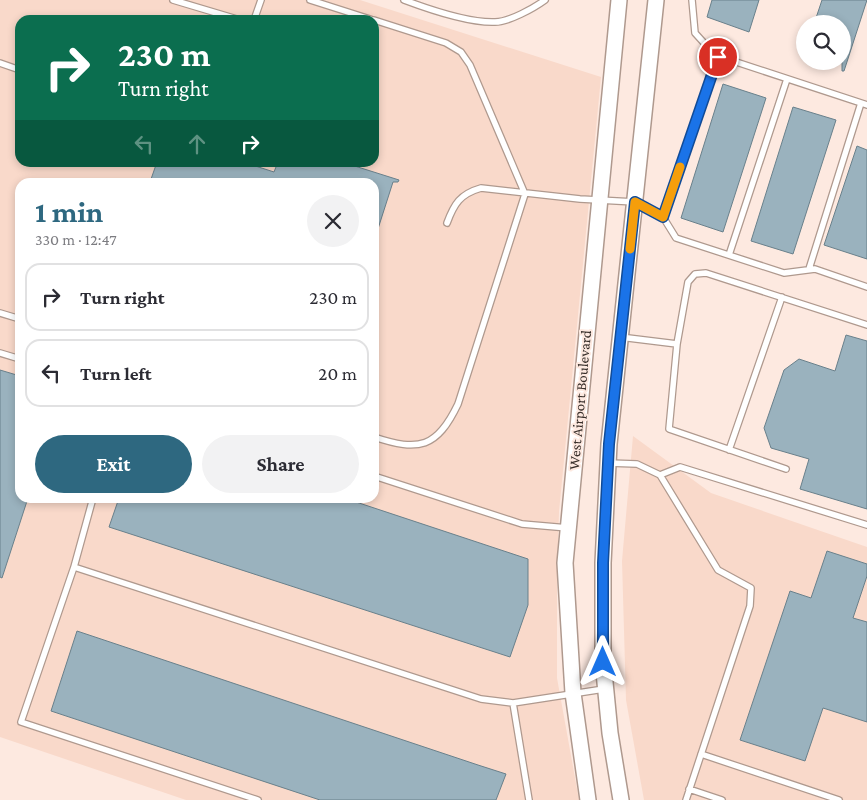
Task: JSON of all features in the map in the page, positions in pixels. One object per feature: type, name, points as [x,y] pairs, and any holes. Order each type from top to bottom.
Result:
[{"type":"main road","name":"West Airport Boulevard","points":[[588,800],[573,693],[565,562],[598,201],[619,0]]},
{"type":"main road","points":[[621,800],[603,662],[603,563],[608,463],[656,0]]},
{"type":"lane","points":[[173,0],[223,15]]},
{"type":"lane","points":[[256,15],[261,0]]},
{"type":"lane","points":[[310,0],[357,15]]},
{"type":"lane","points":[[404,0],[464,17],[496,23],[533,9],[544,0]]},
{"type":"lane","points":[[692,0],[695,33],[714,56],[864,104],[809,270]]},
{"type":"lane","points":[[379,22],[446,43],[461,52],[470,65],[525,194],[458,404],[448,426],[432,440],[414,446],[395,444],[379,439]]},
{"type":"lane","points":[[663,217],[718,57]]},
{"type":"lane","points":[[0,63],[15,68]]},
{"type":"lane","points":[[729,255],[787,79]]},
{"type":"lane","points":[[447,223],[455,203],[467,192],[481,188],[598,201],[635,202],[663,217],[676,238],[784,273],[815,269],[867,287]]},
{"type":"lane","points":[[786,469],[669,429],[677,344],[683,300],[688,282],[696,274],[706,273],[867,325]]},
{"type":"lane","points":[[729,450],[782,297]]},
{"type":"lane","points":[[0,313],[15,318]]},
{"type":"lane","points":[[620,338],[677,344]]},
{"type":"lane","points":[[0,353],[15,358]]},
{"type":"lane","points":[[608,463],[638,464],[660,475],[718,570],[751,588],[750,606],[686,800]]},
{"type":"lane","points":[[660,475],[680,467],[867,525]]},
{"type":"lane","points":[[379,478],[522,524],[568,528]]},
{"type":"lane","points":[[92,503],[74,567],[21,722],[258,800]]},
{"type":"lane","points":[[74,567],[481,699],[513,703],[606,689]]},
{"type":"lane","points":[[513,703],[529,800]]},
{"type":"lane","points":[[701,754],[839,800]]},
{"type":"lane","points":[[689,790],[722,800]]},
{"type":"shaded area","points":[[0,0],[360,0],[601,77],[559,512],[557,577],[557,678],[579,800],[186,800],[0,737]]},
{"type":"shaded area","points":[[633,436],[711,493],[867,547],[867,800],[644,800],[626,700],[622,561]]},
{"type":"building","points":[[712,0],[759,0],[749,32],[707,17]]},
{"type":"building","points":[[822,0],[867,0],[851,49],[851,15],[817,15]]},
{"type":"building","points":[[723,84],[766,98],[723,232],[681,218]]},
{"type":"building","points":[[793,107],[836,120],[793,254],[751,241]]},
{"type":"building","points":[[857,146],[867,150],[867,259],[824,245]]},
{"type":"building","points":[[155,167],[258,167],[274,172],[276,167],[358,167],[399,180],[398,182],[393,182],[379,226],[379,178],[151,178]]},
{"type":"building","points":[[846,335],[867,341],[867,509],[800,489],[809,459],[771,448],[764,428],[784,370],[799,359],[835,371]]},
{"type":"building","points":[[0,370],[15,374],[15,503],[26,503],[2,578],[0,577]]},
{"type":"building","points":[[117,503],[359,503],[528,559],[528,605],[510,657],[109,527]]},
{"type":"building","points":[[827,551],[867,564],[867,576],[853,618],[867,622],[867,722],[823,708],[805,761],[740,740],[790,591],[811,598]]},
{"type":"building","points":[[77,631],[506,774],[496,800],[320,800],[51,711]]},
{"type":"slow traffic","points":[[630,249],[635,202],[663,217],[680,167]]},
{"type":"route","points":[[603,662],[603,563],[609,444],[635,202],[663,217],[718,57]]}]
